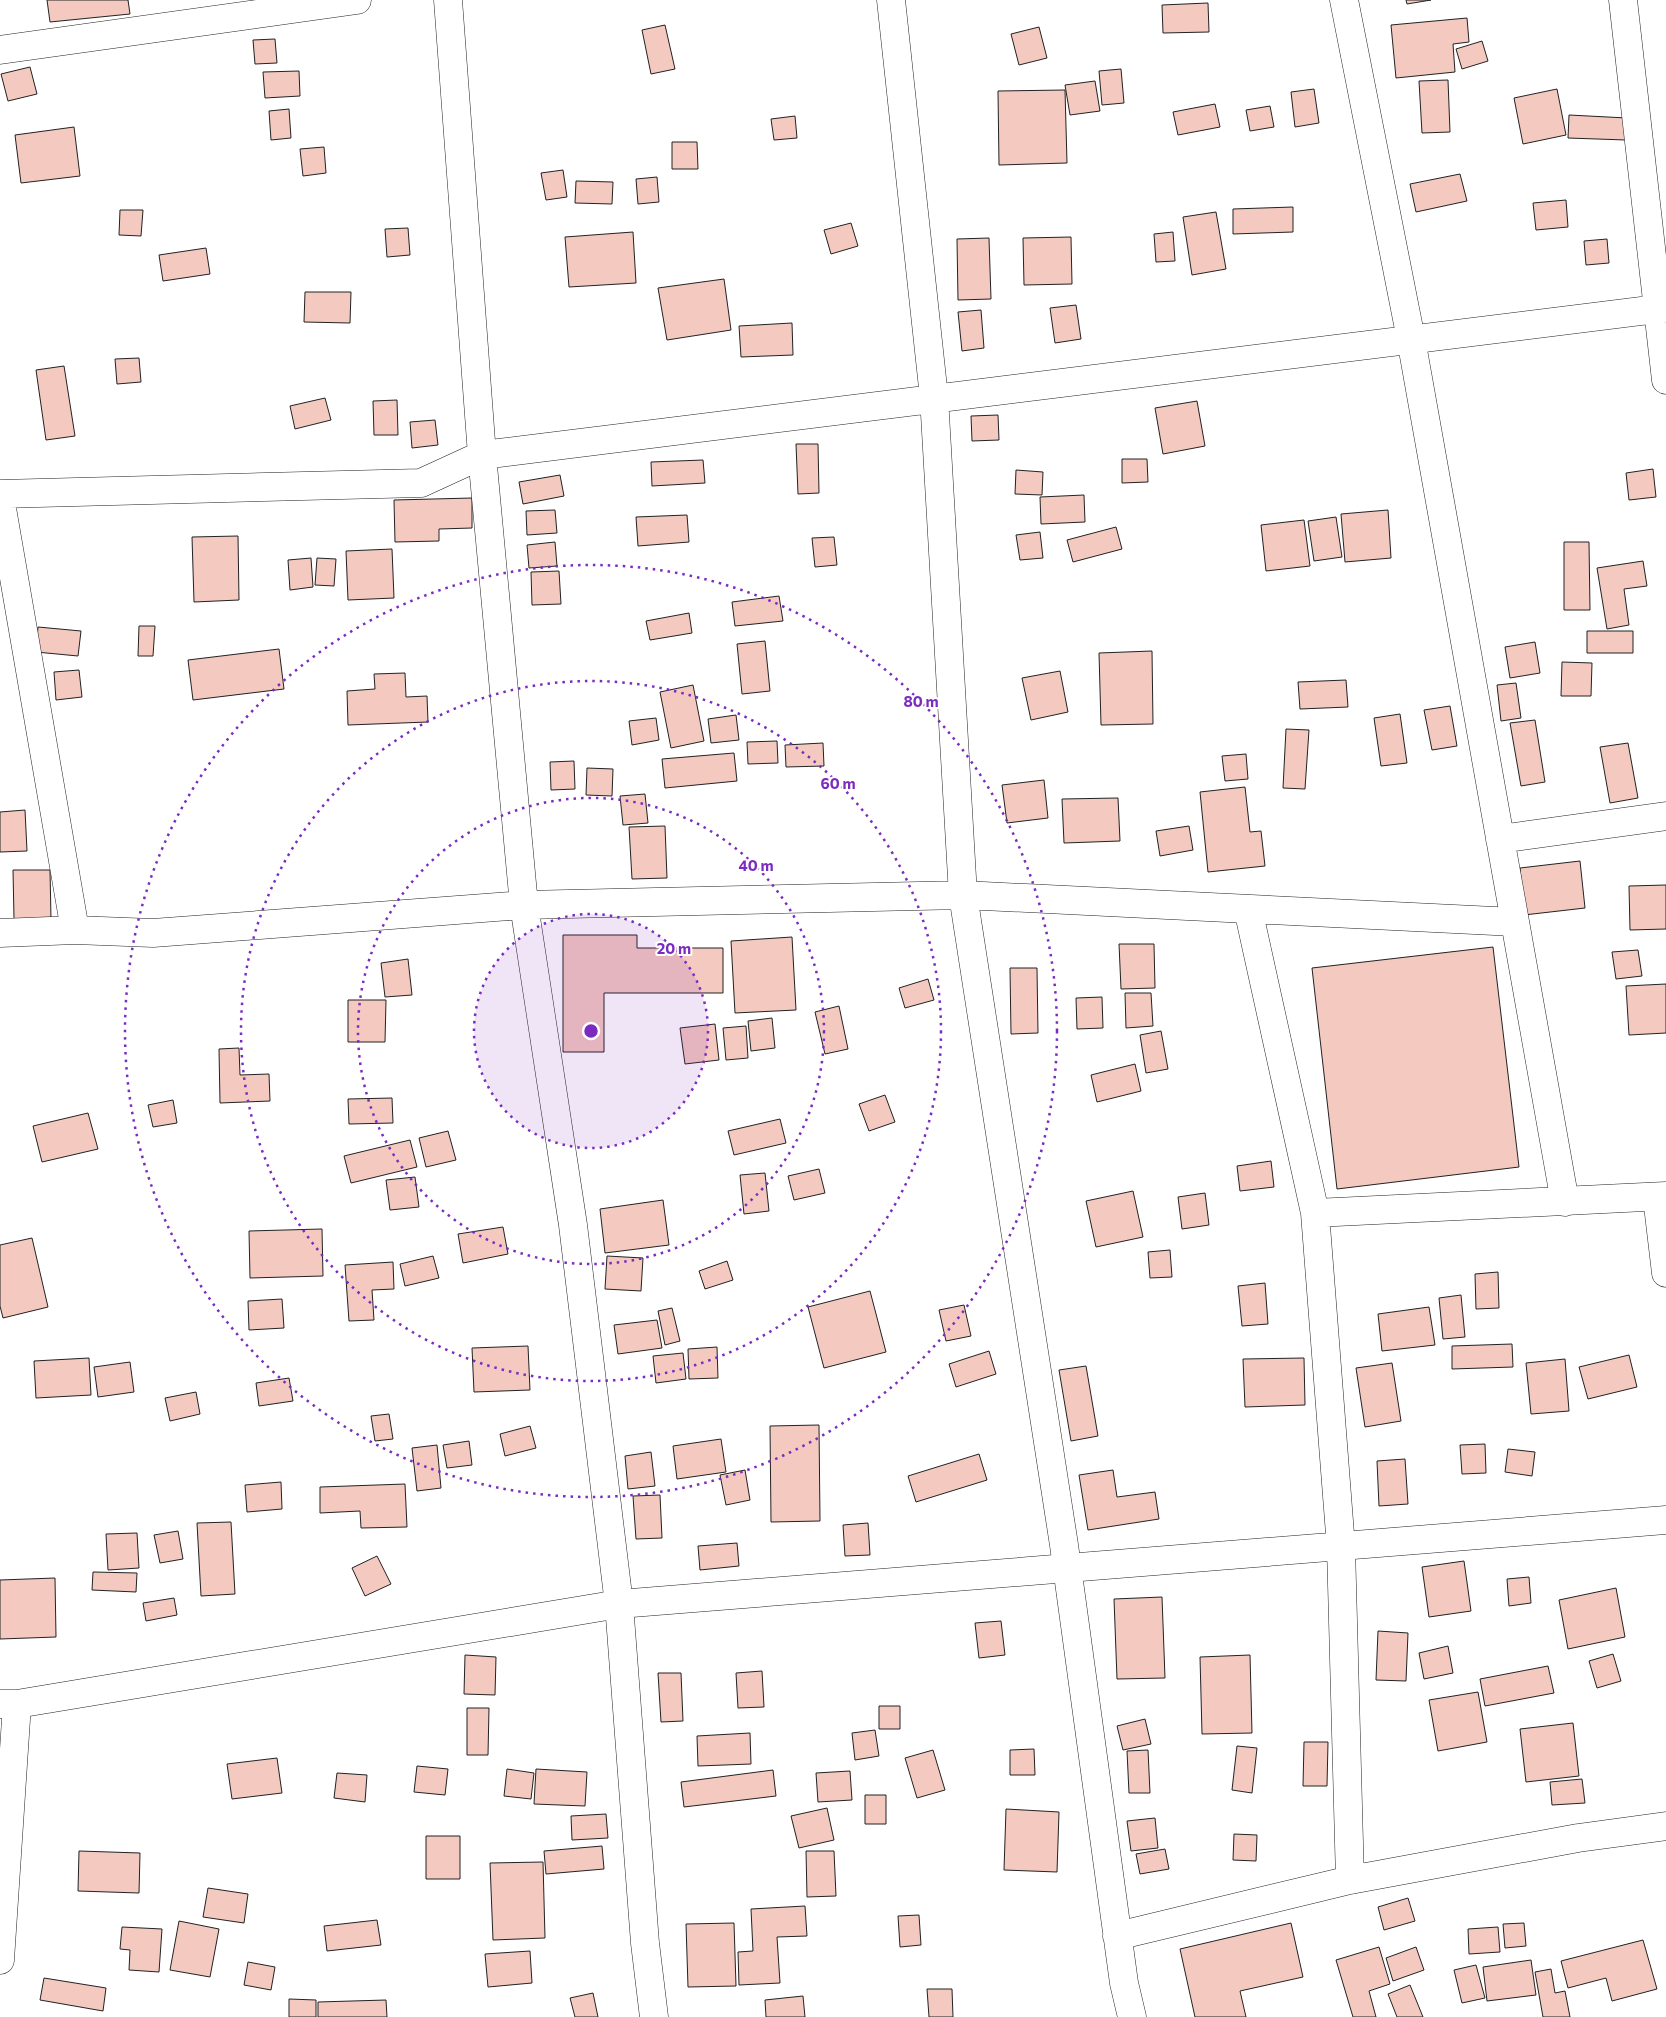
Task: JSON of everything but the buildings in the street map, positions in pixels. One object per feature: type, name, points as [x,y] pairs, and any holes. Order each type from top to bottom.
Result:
[{"type":"street","points":[[0,50],[357,0]]},
{"type":"street","points":[[448,0],[482,455],[524,904],[573,1225],[619,1604],[644,1943],[654,2017]]},
{"type":"street","points":[[892,0],[934,397],[963,896],[1067,1568],[1124,1983],[1132,2017]]},
{"type":"street","points":[[1344,0],[1411,339],[1565,1202]]},
{"type":"street","points":[[1623,0],[1662,309],[1666,380]]},
{"type":"street","points":[[75,930],[0,495],[421,483],[482,455],[934,397],[1662,309]]},
{"type":"street","points":[[1500,839],[1666,816]]},
{"type":"street","points":[[0,933],[75,930],[153,933],[524,904],[963,896],[1515,922]]},
{"type":"street","points":[[1248,909],[1315,1213],[1341,1547],[1350,1880]]},
{"type":"street","points":[[1315,1213],[1662,1197],[1666,1273]]},
{"type":"street","points":[[0,1960],[8,1704],[619,1604],[1666,1520]]},
{"type":"street","points":[[1117,1936],[1350,1880],[1578,1838],[1666,1826]]}]
